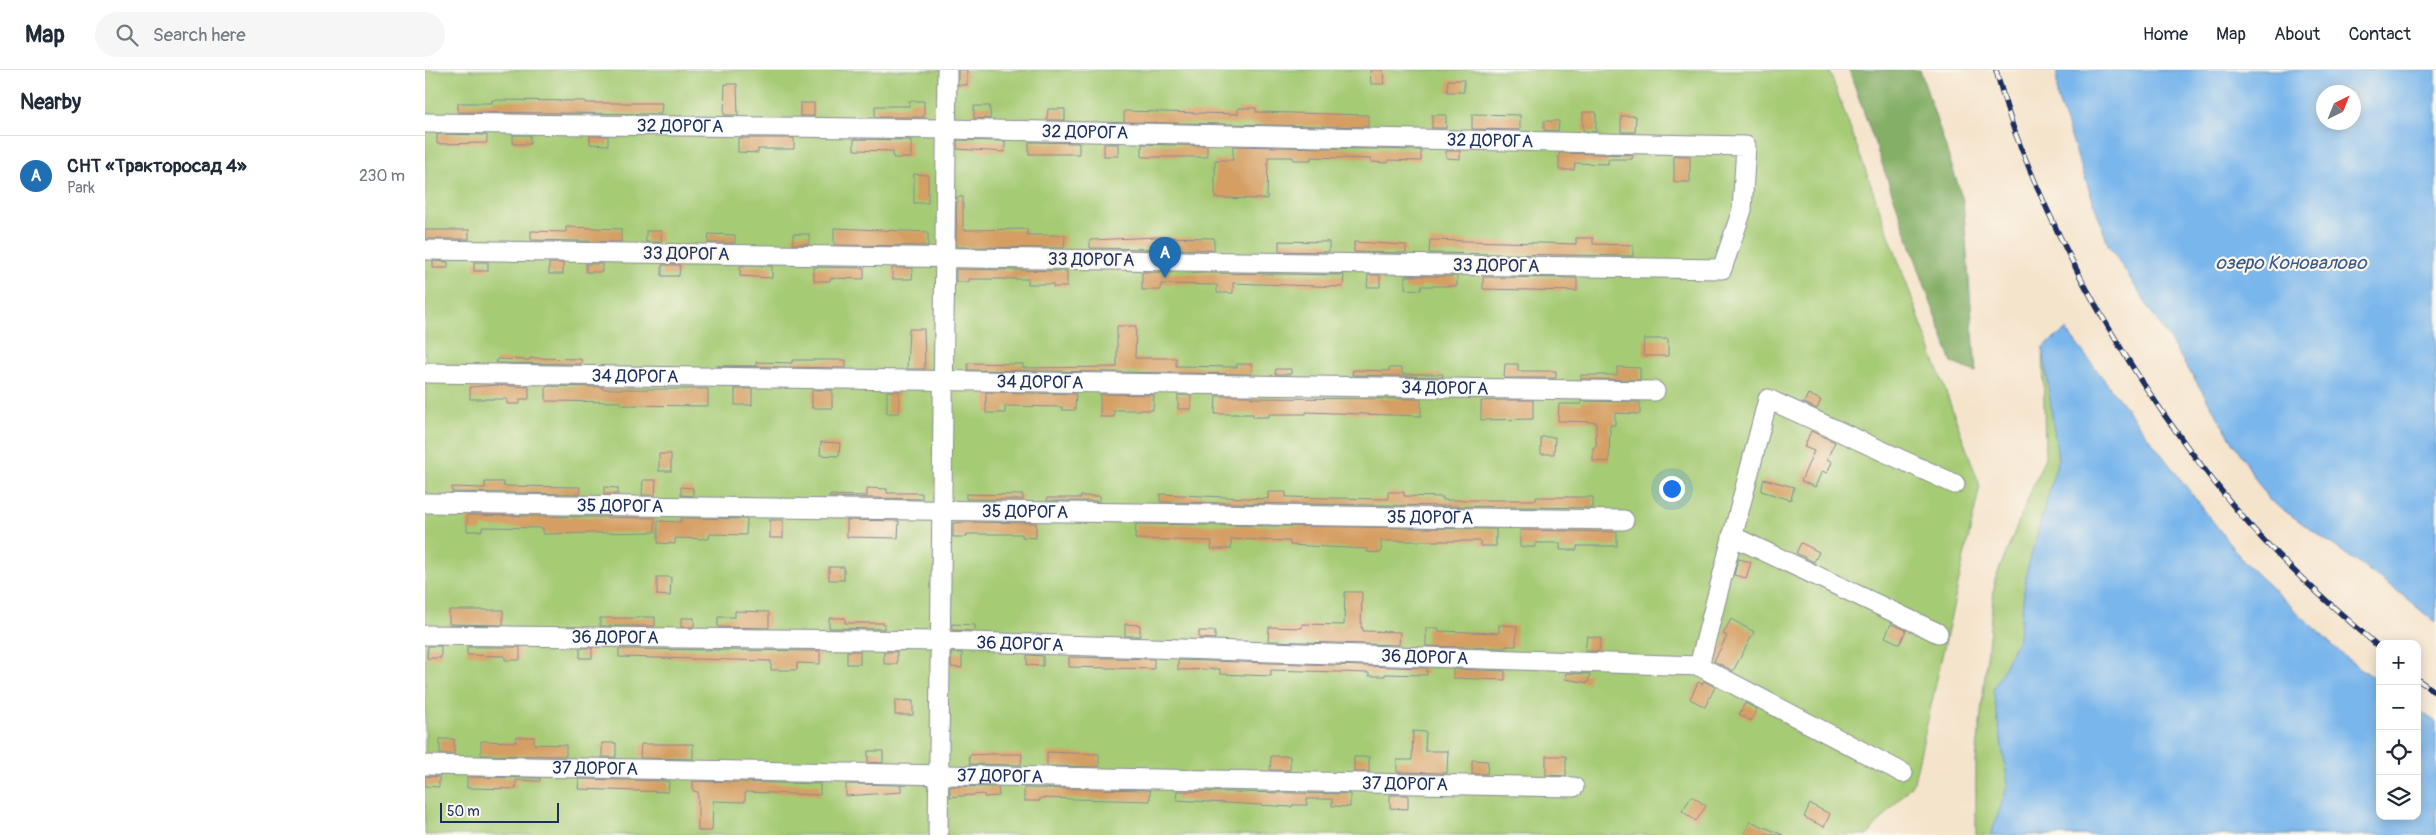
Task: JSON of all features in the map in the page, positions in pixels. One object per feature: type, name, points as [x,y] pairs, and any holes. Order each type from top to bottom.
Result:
[{"type":"street","points":[[938,835],[947,70]]},
{"type":"street","name":"32 ДОРОГА","points":[[425,123],[947,129],[1746,146]]},
{"type":"street","name":"33 ДОРОГА","points":[[425,250],[1722,269],[1742,210],[1746,146]]},
{"type":"street","name":"34 ДОРОГА","points":[[425,374],[1655,391]]},
{"type":"street","points":[[1903,773],[1699,666],[1768,399],[1955,484]]},
{"type":"street","name":"35 ДОРОГА","points":[[425,503],[1624,520]]},
{"type":"street","points":[[1733,536],[1939,633]]},
{"type":"street","name":"36 ДОРОГА","points":[[425,635],[940,642],[1699,666]]},
{"type":"street","name":"37 ДОРОГА","points":[[425,765],[939,773],[1574,787]]},
{"type":"green space","points":[[425,70],[1829,70],[1980,486],[1914,782],[1868,835],[425,835]]},
{"type":"green space","points":[[1849,70],[1920,70],[1963,200],[1976,372],[1952,363]]},
{"type":"green space","points":[[2043,347],[2053,355],[2092,835],[1976,835],[1976,761],[1995,580],[2045,457]]},
{"type":"water","name":"озеро Коновалово","points":[[2057,70],[2436,70],[2436,623],[2395,589],[2268,499],[2194,378],[2108,244],[2057,97]]},
{"type":"water","points":[[2066,330],[2244,562],[2346,658],[2376,679],[2376,820],[2421,820],[2421,712],[2436,722],[2436,835],[1991,835],[2008,784],[1993,690],[2019,637],[2026,574],[2058,460],[2043,347]]},
{"type":"building","points":[[958,70],[967,70],[967,85],[958,85]]},
{"type":"building","points":[[1370,70],[1383,70],[1384,84],[1371,84]]},
{"type":"building","points":[[1448,80],[1464,80],[1464,92],[1447,92]]},
{"type":"building","points":[[725,84],[737,84],[738,115],[724,115]]},
{"type":"building","points":[[492,100],[662,103],[661,114],[458,112],[458,103],[492,103]]},
{"type":"building","points":[[909,101],[924,101],[924,117],[875,117],[875,106],[909,106]]},
{"type":"building","points":[[800,103],[814,103],[814,116],[800,116]]},
{"type":"building","points":[[974,106],[990,106],[990,119],[974,118]]},
{"type":"building","points":[[1238,108],[1256,108],[1256,112],[1368,115],[1368,127],[1124,122],[1124,111],[1238,114]]},
{"type":"building","points":[[1048,109],[1065,109],[1065,120],[1047,120]]},
{"type":"building","points":[[1583,112],[1596,112],[1596,132],[1583,131]]},
{"type":"building","points":[[1472,114],[1520,115],[1520,130],[1472,129]]},
{"type":"building","points":[[1432,115],[1446,115],[1446,128],[1432,128]]},
{"type":"building","points":[[1621,116],[1636,116],[1635,132],[1621,132]]},
{"type":"building","points":[[1544,121],[1559,121],[1558,131],[1544,130]]},
{"type":"building","points":[[437,134],[487,135],[487,143],[437,144]]},
{"type":"building","points":[[513,135],[530,135],[530,144],[513,144]]},
{"type":"building","points":[[590,136],[608,136],[608,145],[590,144]]},
{"type":"building","points":[[738,138],[794,138],[794,149],[758,149],[758,153],[738,152]]},
{"type":"building","points":[[854,139],[911,140],[911,158],[893,158],[893,151],[854,150]]},
{"type":"building","points":[[957,140],[1005,141],[1005,152],[957,149]]},
{"type":"building","points":[[1029,142],[1079,143],[1079,154],[1029,154]]},
{"type":"building","points":[[1104,144],[1118,144],[1118,156],[1104,156]]},
{"type":"building","points":[[1142,144],[1207,146],[1207,157],[1142,157]]},
{"type":"building","points":[[1233,146],[1421,150],[1421,161],[1388,160],[1388,163],[1371,162],[1371,159],[1311,157],[1311,160],[1293,160],[1293,157],[1268,157],[1267,199],[1215,198],[1215,160],[1233,160]]},
{"type":"building","points":[[1446,151],[1460,151],[1460,159],[1446,158]]},
{"type":"building","points":[[1559,153],[1633,155],[1632,159],[1608,159],[1608,164],[1575,163],[1574,170],[1559,170]]},
{"type":"building","points":[[1674,156],[1690,156],[1690,182],[1674,182]]},
{"type":"building","points":[[914,174],[928,175],[928,203],[914,203]]},
{"type":"building","points":[[957,197],[963,197],[963,230],[1027,229],[1027,235],[1065,235],[1064,248],[956,247]]},
{"type":"building","points":[[566,227],[621,229],[621,242],[531,240],[531,231],[566,232]]},
{"type":"building","points":[[834,228],[928,232],[928,246],[834,245]]},
{"type":"building","points":[[425,230],[469,230],[469,239],[425,239]]},
{"type":"building","points":[[646,231],[661,231],[661,242],[646,242]]},
{"type":"building","points":[[709,234],[735,235],[735,243],[708,243]]},
{"type":"building","points":[[793,234],[809,234],[809,244],[793,244]]},
{"type":"building","points":[[1156,237],[1214,238],[1214,250],[1090,248],[1090,240]]},
{"type":"building","points":[[1576,238],[1593,238],[1593,244],[1633,245],[1633,256],[1429,253],[1430,240],[1576,244]]},
{"type":"building","points":[[1279,241],[1329,242],[1329,252],[1279,251]]},
{"type":"building","points":[[1354,242],[1406,245],[1406,253],[1354,252]]},
{"type":"building","points":[[433,261],[448,262],[448,268],[433,268]]},
{"type":"building","points":[[474,262],[488,262],[488,271],[474,271]]},
{"type":"building","points":[[549,263],[563,263],[563,274],[549,274]]},
{"type":"building","points":[[586,264],[602,264],[602,272],[586,272]]},
{"type":"building","points":[[662,265],[680,265],[679,276],[662,276]]},
{"type":"building","points":[[740,266],[772,266],[772,278],[740,276]]},
{"type":"building","points":[[814,267],[864,268],[864,279],[830,278],[830,281],[814,281]]},
{"type":"building","points":[[892,268],[913,268],[912,279],[892,279]]},
{"type":"building","points":[[956,269],[1067,271],[1067,287],[1053,287],[1053,284],[1028,284],[1028,279],[969,279],[969,282],[956,282]]},
{"type":"building","points":[[1142,272],[1344,275],[1343,287],[1233,283],[1233,293],[1217,293],[1217,285],[1161,284],[1161,290],[1142,290]]},
{"type":"building","points":[[1368,275],[1380,275],[1380,287],[1367,287]]},
{"type":"building","points":[[1405,276],[1457,276],[1457,286],[1421,286],[1421,290],[1405,289]]},
{"type":"building","points":[[1483,277],[1577,278],[1577,291],[1483,289]]},
{"type":"building","points":[[1117,326],[1136,326],[1135,358],[1176,358],[1176,366],[1237,367],[1237,364],[1252,364],[1251,374],[968,370],[968,363],[1023,364],[1023,368],[1117,367]]},
{"type":"building","points":[[909,329],[924,329],[925,369],[907,369]]},
{"type":"building","points":[[1644,339],[1668,339],[1668,356],[1643,356]]},
{"type":"building","points":[[530,358],[581,359],[581,364],[496,363],[497,359],[530,360]]},
{"type":"building","points":[[792,360],[846,360],[846,368],[717,366],[756,366],[756,362],[792,363]]},
{"type":"building","points":[[1505,364],[1518,364],[1518,371],[1556,371],[1556,378],[1504,378]]},
{"type":"building","points":[[1617,367],[1640,368],[1640,380],[1581,379],[1581,375],[1617,375]]},
{"type":"building","points":[[1389,368],[1402,368],[1402,374],[1443,374],[1443,377],[1352,375],[1353,370],[1389,371]]},
{"type":"building","points":[[1276,369],[1291,369],[1291,374],[1275,374]]},
{"type":"building","points":[[496,385],[529,387],[529,399],[520,399],[520,404],[507,404],[507,399],[470,399],[470,387]]},
{"type":"building","points":[[546,386],[603,387],[602,389],[708,389],[708,406],[621,405],[621,402],[546,401]]},
{"type":"building","points":[[735,389],[752,389],[752,405],[735,405]]},
{"type":"building","points":[[812,390],[832,390],[832,408],[812,408]]},
{"type":"building","points":[[887,391],[899,391],[899,413],[887,413]]},
{"type":"building","points":[[986,392],[1076,394],[1075,410],[1062,410],[1062,407],[1005,406],[1005,413],[986,413]]},
{"type":"building","points":[[1100,394],[1154,395],[1153,410],[1114,410],[1114,417],[1100,417]]},
{"type":"building","points":[[1808,394],[1821,400],[1817,409],[1804,403]]},
{"type":"building","points":[[1178,395],[1191,395],[1191,409],[1178,409]]},
{"type":"building","points":[[1216,396],[1421,399],[1421,416],[1306,412],[1306,414],[1269,414],[1269,417],[1253,417],[1253,414],[1215,414]]},
{"type":"building","points":[[1533,400],[1533,419],[1481,420],[1481,401]]},
{"type":"building","points":[[1581,401],[1640,402],[1640,414],[1615,413],[1615,425],[1610,425],[1609,462],[1593,461],[1593,447],[1596,447],[1596,422],[1558,421],[1559,404],[1581,404]]},
{"type":"building","points":[[1811,431],[1835,442],[1827,459],[1832,462],[1827,473],[1822,471],[1815,487],[1801,481],[1814,451],[1804,447]]},
{"type":"building","points":[[1541,437],[1555,437],[1554,454],[1541,454]]},
{"type":"building","points":[[821,442],[840,443],[839,456],[820,455]]},
{"type":"building","points":[[659,454],[671,454],[671,471],[659,471]]},
{"type":"building","points":[[1764,479],[1794,487],[1791,500],[1761,491]]},
{"type":"building","points":[[643,480],[656,480],[655,495],[642,495]]},
{"type":"building","points":[[485,482],[504,482],[503,486],[580,487],[580,494],[452,492],[452,487],[485,488]]},
{"type":"building","points":[[604,487],[618,488],[618,494],[604,494]]},
{"type":"building","points":[[681,487],[693,488],[693,496],[681,495]]},
{"type":"building","points":[[867,488],[887,489],[887,493],[922,493],[922,499],[829,497],[829,495],[867,496]]},
{"type":"building","points":[[1268,492],[1286,492],[1286,497],[1388,499],[1388,492],[1404,492],[1404,496],[1443,497],[1443,500],[1536,500],[1536,497],[1593,497],[1593,508],[1160,502],[1160,494],[1268,499]]},
{"type":"building","points":[[966,494],[1023,495],[1023,500],[966,499]]},
{"type":"building","points":[[1081,496],[1100,496],[1100,501],[1047,501],[1047,498],[1081,498]]},
{"type":"building","points":[[467,515],[655,518],[655,532],[543,534],[543,528],[482,527],[482,531],[467,531]]},
{"type":"building","points":[[681,518],[747,519],[746,535],[710,534],[709,539],[675,538],[675,544],[658,543],[658,521],[681,522]]},
{"type":"building","points":[[770,520],[783,520],[783,538],[770,538]]},
{"type":"building","points":[[847,520],[899,521],[898,538],[847,537]]},
{"type":"building","points":[[953,523],[1036,523],[1036,538],[1022,537],[1022,534],[967,534],[967,537],[953,537]]},
{"type":"building","points":[[1136,524],[1496,529],[1496,546],[1480,546],[1480,541],[1381,541],[1381,553],[1367,552],[1367,549],[1290,545],[1290,541],[1231,539],[1231,549],[1211,549],[1212,541],[1135,539]]},
{"type":"building","points":[[1520,530],[1617,532],[1617,546],[1577,546],[1577,550],[1560,550],[1560,543],[1535,543],[1535,547],[1520,547]]},
{"type":"building","points":[[1801,543],[1819,552],[1814,562],[1796,553]]},
{"type":"building","points":[[1738,559],[1751,562],[1746,578],[1734,575]]},
{"type":"building","points":[[829,567],[844,567],[844,580],[829,580]]},
{"type":"building","points":[[657,577],[671,577],[670,596],[657,595]]},
{"type":"building","points":[[1345,592],[1362,592],[1361,628],[1363,628],[1363,631],[1400,632],[1399,645],[1268,641],[1269,627],[1302,628],[1302,624],[1344,625]]},
{"type":"building","points":[[449,610],[503,610],[503,625],[449,624]]},
{"type":"building","points":[[735,611],[769,612],[769,628],[718,627],[718,617],[735,617]]},
{"type":"building","points":[[655,617],[655,626],[600,626],[600,618]]},
{"type":"building","points":[[681,618],[694,618],[694,627],[681,627]]},
{"type":"building","points":[[829,618],[845,618],[845,623],[884,623],[884,629],[829,628]]},
{"type":"building","points":[[1731,619],[1754,632],[1733,671],[1714,661],[1727,636],[1723,634]]},
{"type":"building","points":[[952,624],[975,625],[975,631],[952,630]]},
{"type":"building","points":[[1125,624],[1140,625],[1140,636],[1125,636]]},
{"type":"building","points":[[1891,624],[1906,630],[1900,644],[1885,637]]},
{"type":"building","points":[[1499,625],[1517,626],[1516,646],[1506,646],[1506,648],[1426,646],[1426,628],[1439,628],[1439,631],[1499,633]]},
{"type":"building","points":[[1199,631],[1215,631],[1215,639],[1199,638]]},
{"type":"building","points":[[1587,636],[1601,638],[1599,651],[1585,651]]},
{"type":"building","points":[[428,646],[441,646],[441,658],[427,658]]},
{"type":"building","points":[[467,647],[520,647],[520,660],[505,660],[505,656],[467,655]]},
{"type":"building","points":[[580,648],[592,648],[592,658],[580,658]]},
{"type":"building","points":[[619,649],[820,651],[820,664],[797,663],[797,670],[771,670],[771,661],[619,657]]},
{"type":"building","points":[[847,651],[860,651],[860,664],[847,664]]},
{"type":"building","points":[[884,652],[897,652],[897,664],[884,664]]},
{"type":"building","points":[[951,653],[962,653],[962,668],[951,667]]},
{"type":"building","points":[[1027,655],[1043,656],[1043,666],[1027,665]]},
{"type":"building","points":[[1069,657],[1154,659],[1154,669],[1069,667]]},
{"type":"building","points":[[1178,660],[1427,668],[1427,675],[1385,674],[1385,676],[1369,676],[1369,673],[1271,670],[1271,676],[1220,674],[1220,669],[1178,670]]},
{"type":"building","points":[[1453,669],[1505,671],[1505,680],[1453,678]]},
{"type":"building","points":[[1566,673],[1590,674],[1588,683],[1565,679]]},
{"type":"building","points":[[1704,681],[1715,687],[1705,707],[1690,699],[1698,682],[1702,684]]},
{"type":"building","points":[[895,700],[913,701],[913,715],[895,715]]},
{"type":"building","points":[[1745,703],[1757,709],[1751,721],[1739,714]]},
{"type":"building","points":[[1413,731],[1426,732],[1425,751],[1448,751],[1447,773],[1397,772],[1397,760],[1412,760]]},
{"type":"building","points":[[516,737],[534,737],[534,744],[566,745],[566,756],[481,755],[481,741],[516,742]]},
{"type":"building","points":[[440,739],[454,739],[454,754],[440,754]]},
{"type":"building","points":[[602,743],[616,743],[616,757],[602,757]]},
{"type":"building","points":[[641,744],[693,744],[693,759],[640,758]]},
{"type":"building","points":[[868,751],[883,751],[883,763],[868,762]]},
{"type":"building","points":[[1047,752],[1099,754],[1099,767],[1047,766]]},
{"type":"building","points":[[1022,754],[1021,765],[970,764],[969,755]]},
{"type":"building","points":[[1271,756],[1290,756],[1290,770],[1270,770]]},
{"type":"building","points":[[1546,756],[1566,756],[1566,776],[1546,775]]},
{"type":"building","points":[[1354,757],[1369,757],[1369,772],[1354,772]]},
{"type":"building","points":[[1472,760],[1488,761],[1487,774],[1472,774]]},
{"type":"building","points":[[425,776],[439,777],[439,787],[425,786]]},
{"type":"building","points":[[467,777],[540,778],[540,781],[516,780],[516,789],[467,788]]},
{"type":"building","points":[[579,779],[669,781],[668,792],[578,789]]},
{"type":"building","points":[[693,781],[820,784],[820,795],[745,792],[745,802],[713,801],[712,831],[698,831],[698,792],[693,791]]},
{"type":"building","points":[[846,784],[901,785],[901,792],[846,796]]},
{"type":"building","points":[[950,786],[998,787],[999,796],[984,797],[984,794],[950,797]]},
{"type":"building","points":[[1024,788],[1150,790],[1150,801],[1040,798],[1040,801],[1024,801]]},
{"type":"building","points":[[1177,791],[1350,794],[1350,807],[1332,806],[1332,799],[1307,799],[1307,805],[1292,805],[1292,807],[1176,800]]},
{"type":"building","points":[[1390,795],[1408,795],[1408,809],[1390,808]]},
{"type":"building","points":[[1692,796],[1706,806],[1696,821],[1682,811]]},
{"type":"building","points":[[1810,804],[1830,814],[1824,827],[1804,817]]},
{"type":"building","points":[[1750,821],[1783,835],[1744,835]]},
{"type":"railway","points":[[1996,70],[2016,135],[2059,235],[2084,284],[2139,377],[2202,466],[2252,528],[2305,581],[2376,644]]},
{"type":"railway","points":[[2421,682],[2436,693]]},
{"type":"place","name":"СНТ «Тракторосад 4»","points":[[1165,278]]}]
